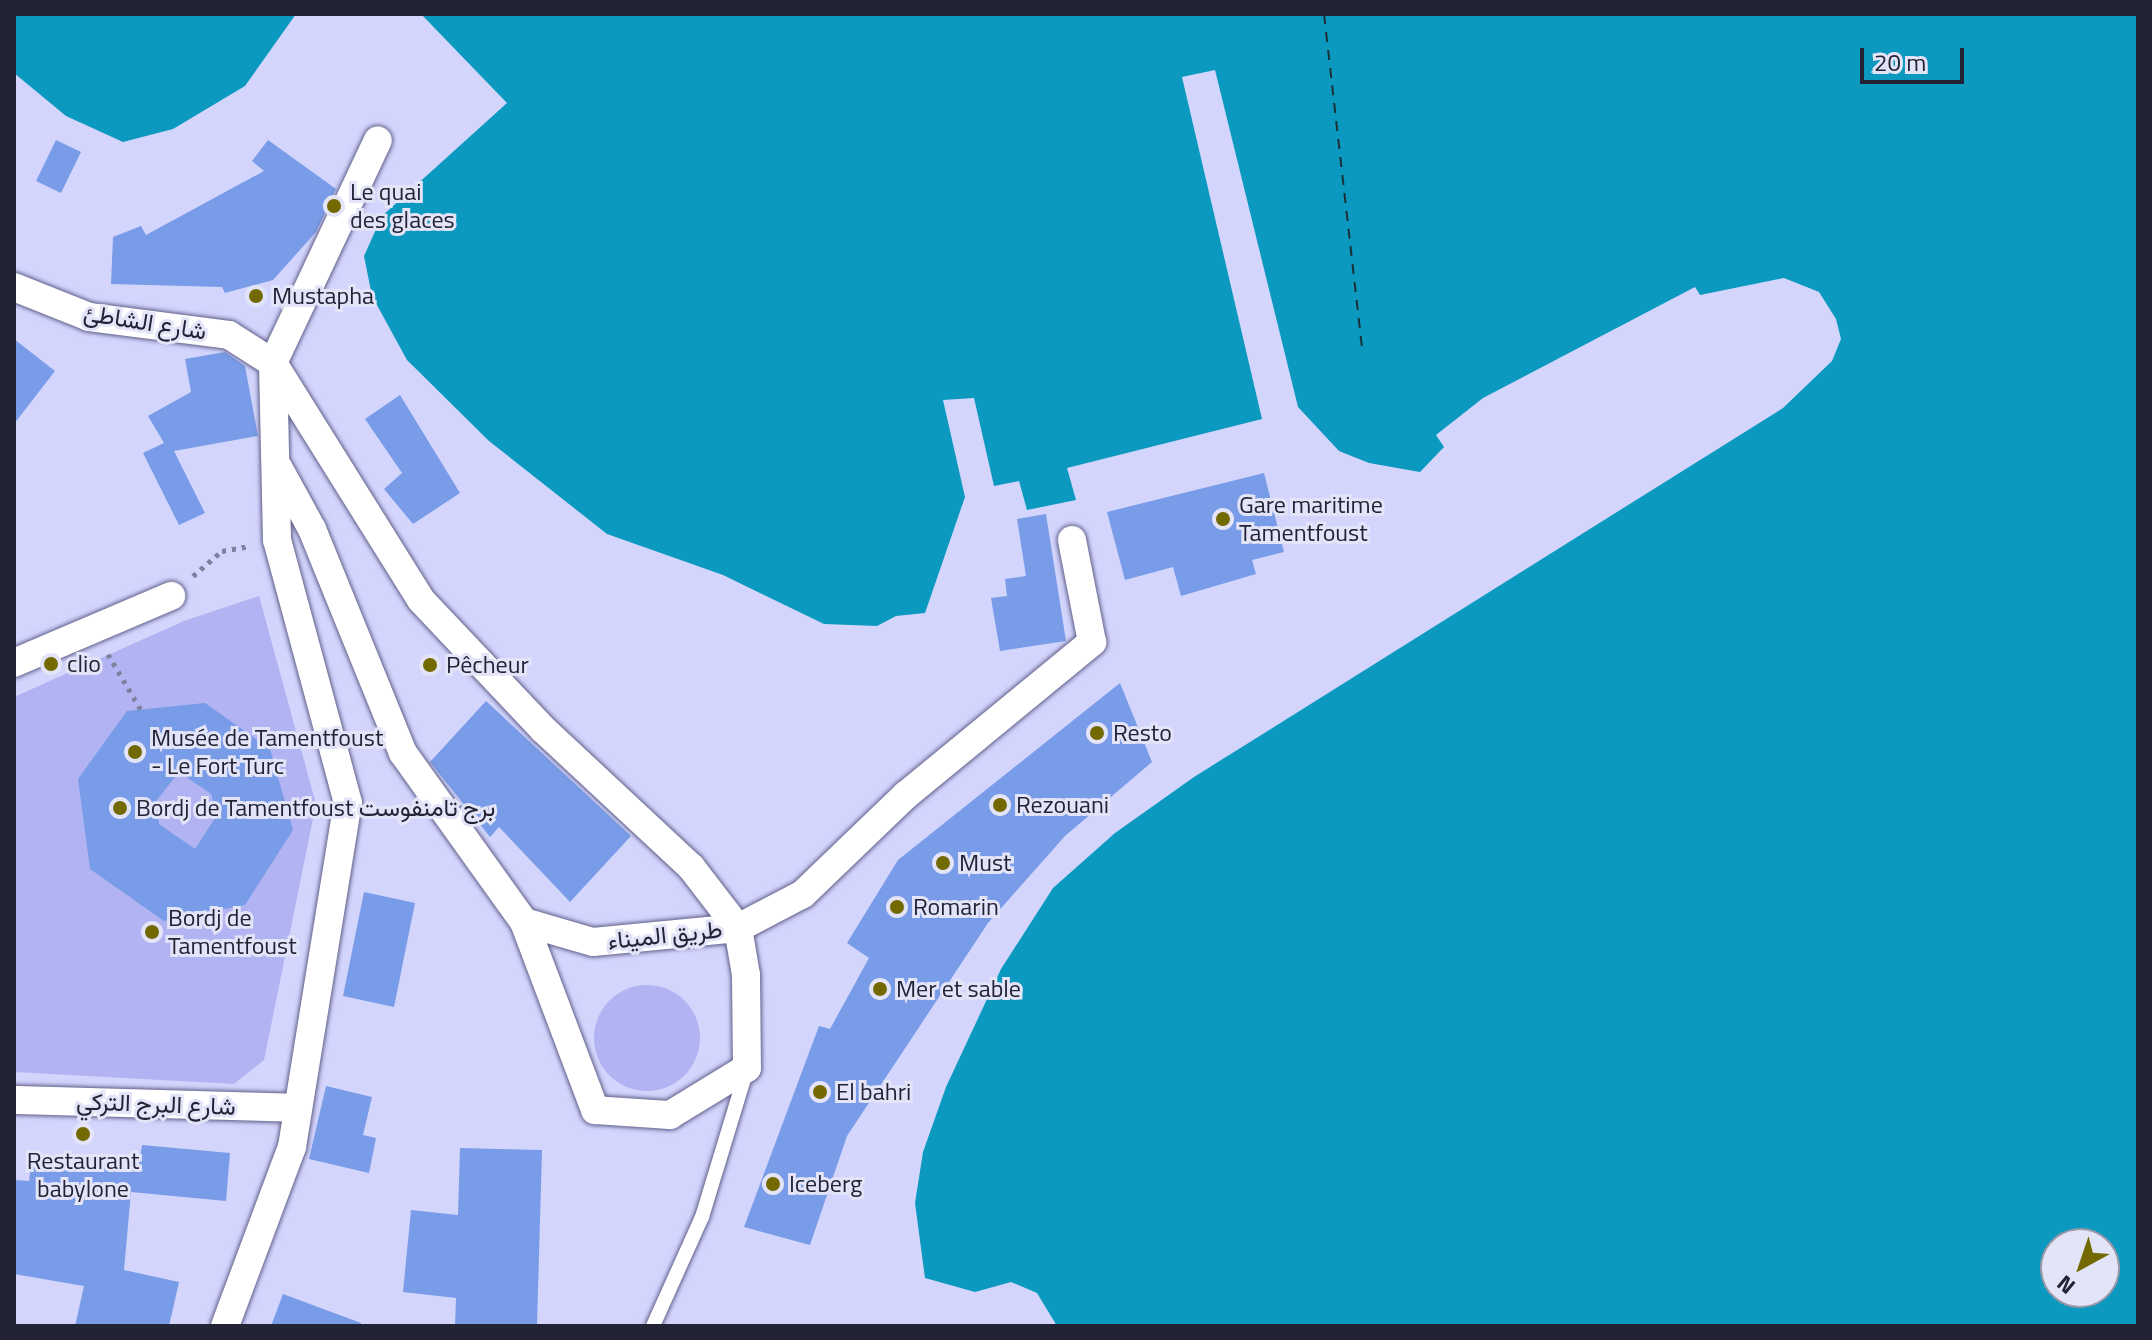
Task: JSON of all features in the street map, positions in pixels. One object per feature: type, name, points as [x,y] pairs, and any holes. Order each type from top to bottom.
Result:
[{"type":"street","points":[[225,1326],[280,1186],[298,1108],[348,803],[277,540],[278,467],[273,363],[378,140]]},
{"type":"street","name":"شارع الشاطئ","points":[[14,287],[89,317],[229,335],[273,363]]},
{"type":"street","name":"طريق الميناء","points":[[273,363],[421,600],[544,730],[691,867],[738,928]]},
{"type":"street","points":[[278,467],[312,529],[403,753],[524,922],[595,1110],[670,1115],[747,1068],[738,928],[803,894],[906,795],[1092,642],[1072,540]]},
{"type":"street","points":[[277,540],[312,529]]},
{"type":"street","points":[[14,663],[171,596]]},
{"type":"street","name":"طريق الميناء","points":[[524,922],[593,942],[738,928]]},
{"type":"street","name":"شارع البرج التركي","points":[[14,1100],[298,1108]]},
{"type":"lane","points":[[653,1326],[702,1217],[747,1068]]},
{"type":"path","points":[[171,596],[222,551],[277,540]]},
{"type":"path","points":[[94,629],[141,710]]},
{"type":"shaded area","points":[[14,14],[296,14],[245,86],[173,129],[123,142],[66,116],[14,73]]},
{"type":"shaded area","points":[[421,14],[2138,14],[2138,1326],[1057,1326],[1037,1293],[1011,1282],[975,1292],[925,1278],[915,1203],[923,1152],[946,1087],[1001,969],[1053,888],[1115,833],[1194,777],[1783,408],[1832,361],[1841,339],[1836,319],[1819,292],[1784,278],[1700,295],[1695,287],[1483,398],[1436,435],[1444,447],[1420,472],[1369,463],[1339,451],[1298,407],[1215,70],[1182,77],[1262,419],[1067,468],[1076,500],[1027,510],[1019,481],[994,486],[974,398],[943,400],[965,497],[925,613],[896,616],[877,626],[824,624],[723,575],[607,534],[489,441],[407,360],[372,296],[364,256],[382,216],[507,103]]},
{"type":"shaded area","name":"Bordj de Tamentfoust","points":[[259,596],[316,804],[264,1060],[234,1084],[14,1072],[14,697],[184,621]]},
{"type":"shaded area","points":[[647,985],[667,989],[684,1001],[696,1018],[700,1038],[696,1058],[684,1075],[667,1087],[647,1091],[627,1087],[610,1075],[598,1058],[594,1038],[598,1018],[610,1001],[627,989]]},
{"type":"building","points":[[56,140],[81,152],[61,193],[36,181]]},
{"type":"building","points":[[268,140],[336,189],[316,232],[273,280],[225,293],[222,287],[111,284],[113,237],[141,226],[146,235],[264,171],[252,161]]},
{"type":"building","points":[[14,339],[55,371],[14,424]]},
{"type":"building","points":[[225,352],[245,366],[258,436],[174,451],[205,513],[179,525],[143,453],[164,443],[148,416],[191,392],[185,359]]},
{"type":"building","points":[[400,395],[460,493],[413,524],[384,489],[402,473],[365,419]]},
{"type":"building","points":[[1264,473],[1284,552],[1252,560],[1256,574],[1181,596],[1173,567],[1125,580],[1107,512]]},
{"type":"building","points":[[1046,514],[1066,641],[1000,651],[991,598],[1007,596],[1005,579],[1026,576],[1017,519]]},
{"type":"building","points":[[1120,683],[1152,762],[1065,836],[988,923],[847,1136],[810,1245],[744,1227],[819,1026],[830,1029],[869,958],[847,943],[898,860]]},
{"type":"building","points":[[486,701],[631,836],[570,902],[499,827],[490,837],[430,762]]},
{"type":"building","name":"Bordj de Tamentfoust برج تامنفوست","points":[[205,703],[270,749],[293,830],[245,905],[164,921],[90,869],[78,779],[127,711]],"holes":[[[179,772],[211,794],[217,815],[195,849],[159,824],[157,800]]]},
{"type":"building","points":[[364,892],[415,903],[394,1007],[343,996]]},
{"type":"building","points":[[326,1086],[372,1097],[363,1135],[376,1138],[369,1173],[309,1159]]},
{"type":"building","points":[[142,1145],[230,1153],[226,1201],[131,1192],[124,1270],[179,1282],[169,1326],[75,1326],[84,1286],[14,1274],[14,1180],[29,1181],[31,1166],[83,1172],[84,1161],[139,1166]]},
{"type":"building","points":[[460,1148],[542,1150],[537,1326],[455,1326],[456,1298],[403,1292],[411,1210],[458,1215]]},
{"type":"building","points":[[283,1294],[361,1323],[361,1326],[271,1326]]},
{"type":"ferry route","points":[[1324,14],[1363,354]]},
{"type":"place","name":"Le quai des glaces","points":[[334,206]]},
{"type":"place","name":"Mustapha","points":[[256,296]]},
{"type":"place","name":"Gare maritime Tamentfoust","points":[[1223,519]]},
{"type":"place","name":"clio","points":[[51,664]]},
{"type":"place","name":"Pêcheur","points":[[430,665]]},
{"type":"place","name":"Resto","points":[[1097,733]]},
{"type":"place","name":"Musée de Tamentfoust - Le Fort Turc","points":[[135,752]]},
{"type":"place","name":"Rezouani","points":[[1000,805]]},
{"type":"place","name":"Bordj de Tamentfoust برج تامنفوست","points":[[120,808]]},
{"type":"place","name":"Must","points":[[943,863]]},
{"type":"place","name":"Romarin","points":[[897,907]]},
{"type":"place","name":"Bordj de Tamentfoust","points":[[152,932]]},
{"type":"place","name":"Mer et sable","points":[[880,989]]},
{"type":"place","name":"El bahri","points":[[820,1092]]},
{"type":"place","name":"Restaurant babylone","points":[[83,1134]]},
{"type":"place","name":"Iceberg","points":[[773,1184]]}]
